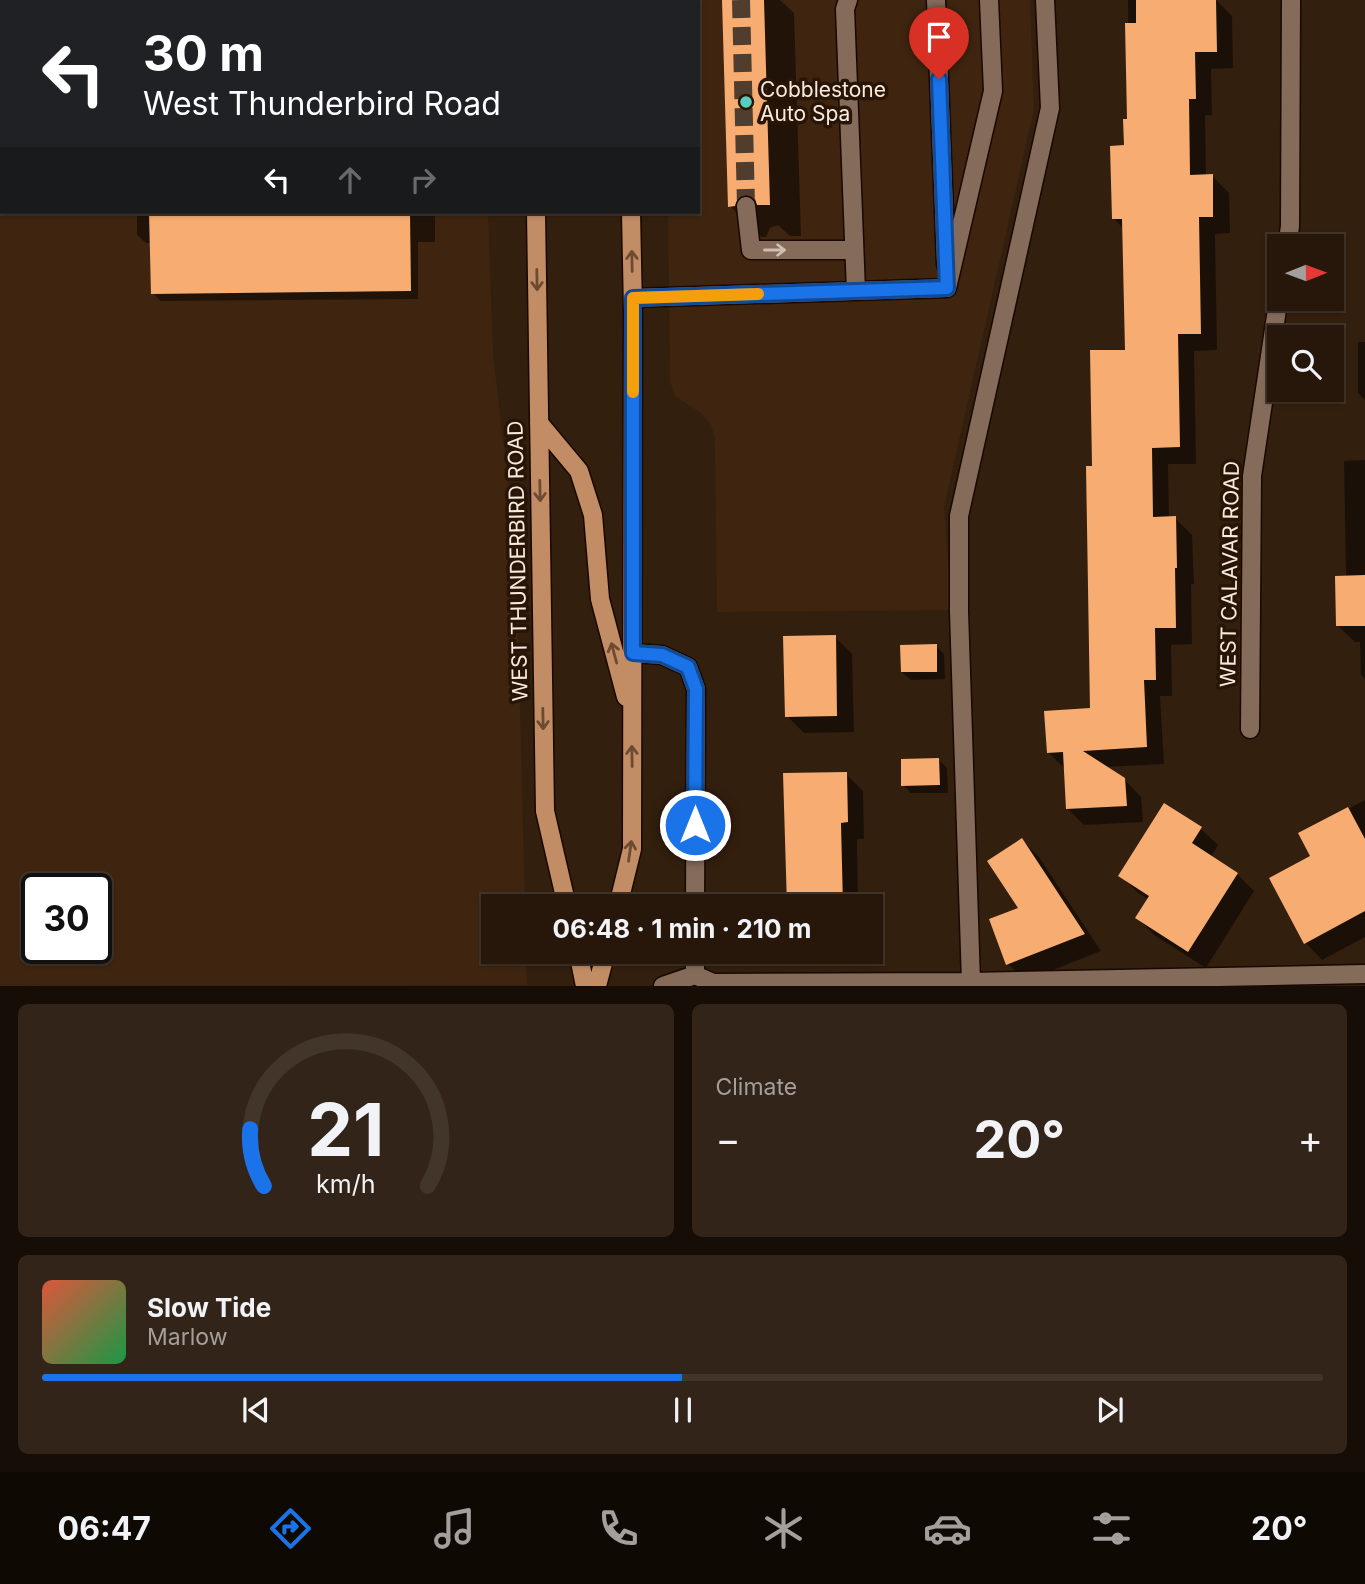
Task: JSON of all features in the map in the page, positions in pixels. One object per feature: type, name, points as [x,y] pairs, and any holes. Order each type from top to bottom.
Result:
[{"type":"main road","name":"WEST THUNDERBIRD ROAD","points":[[536,214],[545,811],[564,894]]},
{"type":"main road","points":[[621,894],[632,849],[631,214]]},
{"type":"main road","points":[[539,423],[579,471],[590,504],[600,599],[632,719]]},
{"type":"main road","points":[[581,964],[585,985]]},
{"type":"main road","points":[[597,985],[603,964]]},
{"type":"street","points":[[848,0],[845,9],[856,291]]},
{"type":"street","points":[[936,0],[947,288]]},
{"type":"street","points":[[947,288],[993,91],[989,0]]},
{"type":"street","points":[[971,982],[959,611],[959,516],[1050,108],[1045,0]]},
{"type":"street","points":[[1289,234],[1291,0]]},
{"type":"street","points":[[746,206],[751,250],[854,250]]},
{"type":"street","points":[[633,298],[947,288]]},
{"type":"street","name":"WEST CALAVAR ROAD","points":[[1250,729],[1252,476],[1277,312]]},
{"type":"street","points":[[633,653],[662,655],[688,667],[696,689],[695,894]]},
{"type":"street","points":[[695,964],[695,975]]},
{"type":"street","points":[[663,985],[695,975],[713,983],[971,982],[1365,974]]},
{"type":"shaded area","points":[[700,0],[1030,0],[1034,109],[944,507],[952,610],[717,612],[715,438],[711,425],[701,413],[675,396],[670,382],[668,214],[700,214]]},
{"type":"shaded area","points":[[0,214],[488,214],[493,355],[516,550],[525,894],[481,894],[481,964],[526,964],[527,985],[0,986]]},
{"type":"building","name":"Cobblestone Auto Spa","points":[[722,0],[764,0],[770,205],[757,205],[755,199],[745,195],[739,197],[735,206],[728,207]]},
{"type":"building","points":[[1136,0],[1216,0],[1217,52],[1195,52],[1196,99],[1189,99],[1190,175],[1213,174],[1213,217],[1199,217],[1201,334],[1178,334],[1180,447],[1152,448],[1153,517],[1176,516],[1176,628],[1155,628],[1156,680],[1144,680],[1147,747],[1083,751],[1125,778],[1127,806],[1066,809],[1063,752],[1047,753],[1044,711],[1090,708],[1086,466],[1092,466],[1090,350],[1125,350],[1122,219],[1112,219],[1110,146],[1124,145],[1123,119],[1127,119],[1125,23],[1136,23]]},
{"type":"building","points":[[149,214],[410,214],[411,291],[151,294]]},
{"type":"building","points":[[1365,575],[1365,626],[1336,626],[1335,576]]},
{"type":"building","points":[[836,635],[837,716],[785,717],[783,636]]},
{"type":"building","points":[[937,644],[937,672],[901,672],[900,645]]},
{"type":"building","points":[[939,758],[940,785],[901,786],[901,759]]},
{"type":"building","points":[[847,772],[848,822],[841,823],[843,894],[787,894],[783,773]]},
{"type":"building","points":[[1164,803],[1202,827],[1192,843],[1238,873],[1188,952],[1135,918],[1149,896],[1118,876]]},
{"type":"building","points":[[1348,807],[1365,839],[1365,911],[1304,944],[1269,878],[1310,856],[1298,833]]},
{"type":"building","points":[[1022,838],[1085,934],[1006,965],[989,919],[1018,908],[987,861]]},
{"type":"tunnel","points":[[741,0],[746,206]]},
{"type":"slow traffic","points":[[633,392],[633,298],[758,294]]},
{"type":"place","name":"Cobblestone Auto Spa","points":[[746,102]]},
{"type":"route","points":[[695,825],[696,689],[688,667],[662,655],[633,653],[633,298],[947,288],[939,79]]}]
